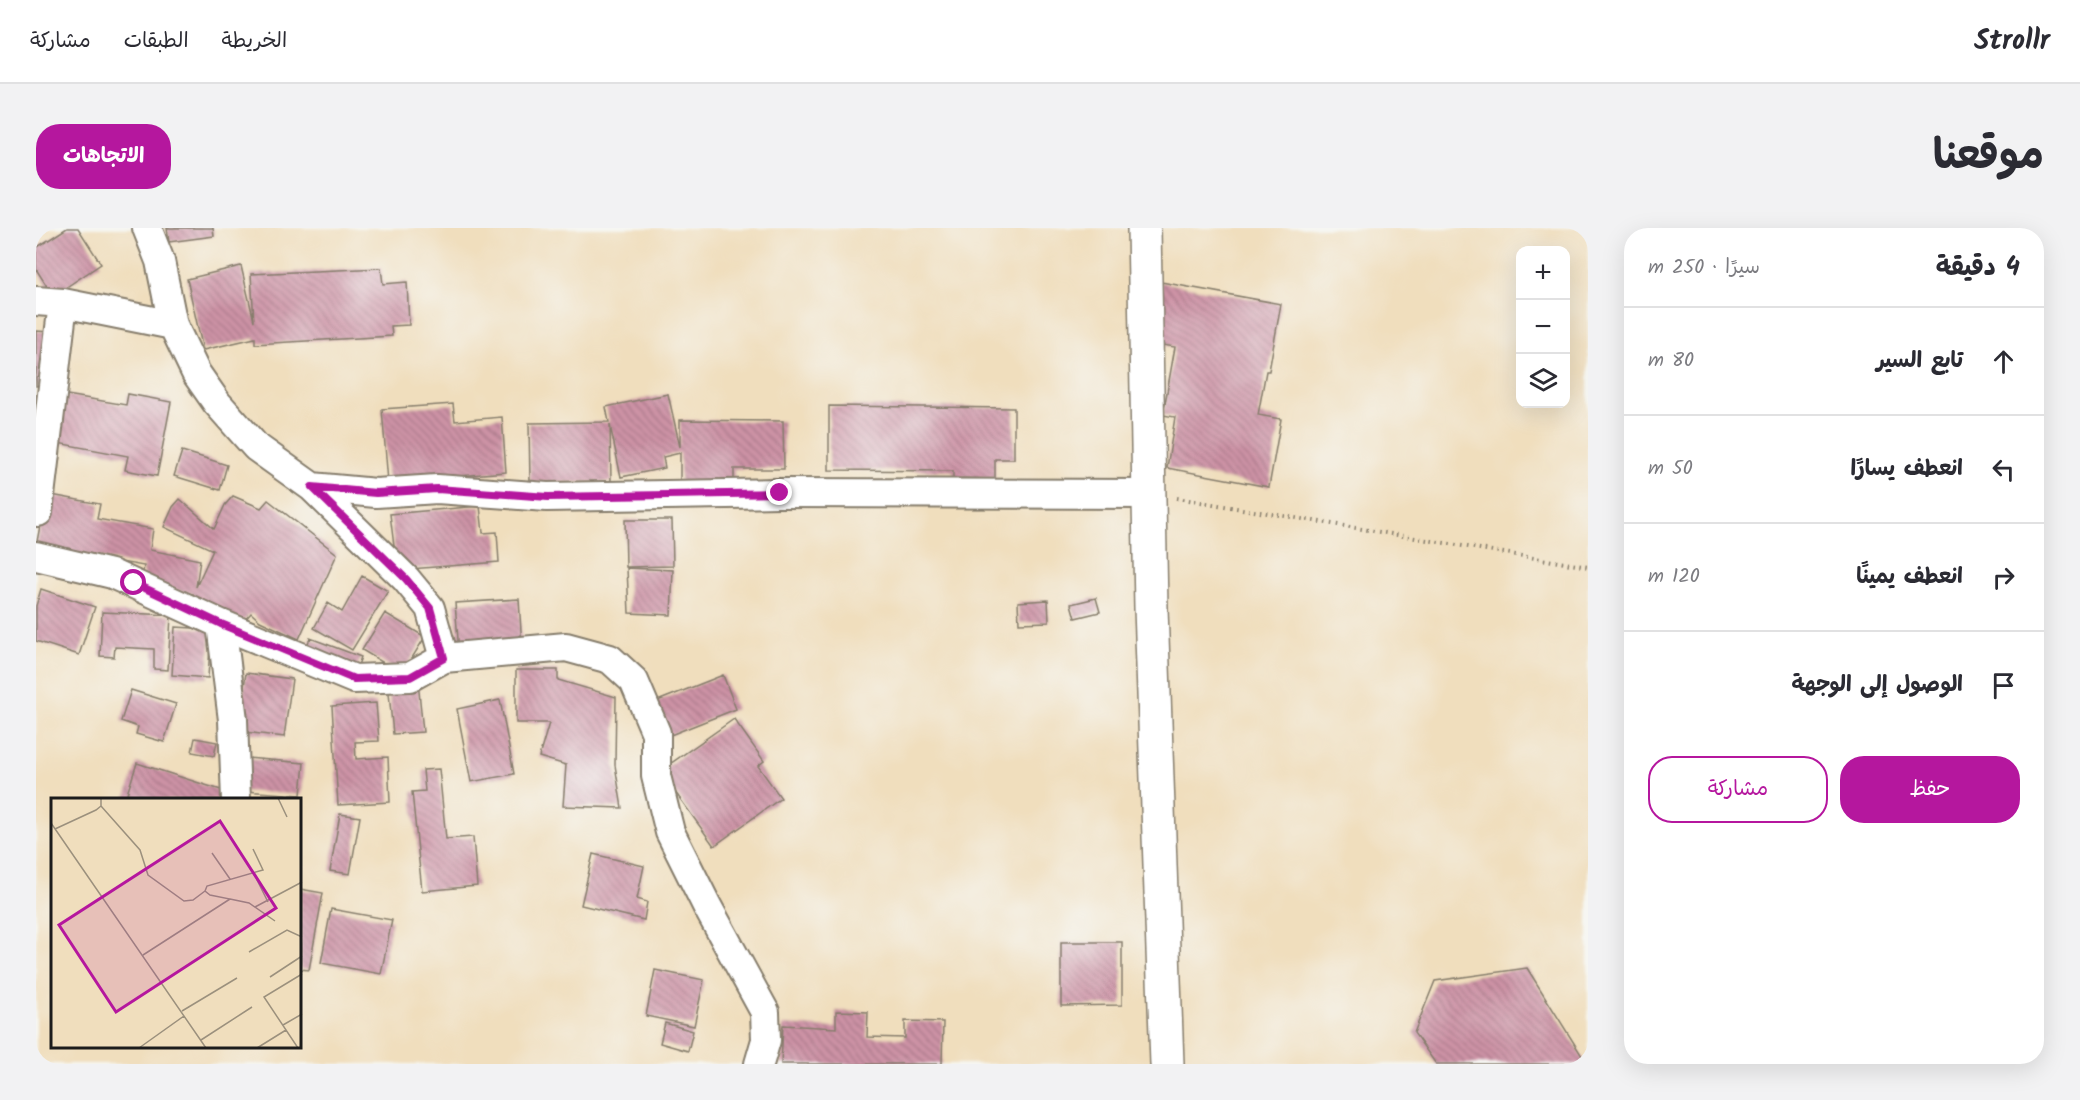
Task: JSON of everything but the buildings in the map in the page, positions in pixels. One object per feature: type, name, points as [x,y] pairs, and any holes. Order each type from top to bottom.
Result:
[{"type":"street","points":[[147,228],[160,261],[173,325],[196,374],[256,447],[312,487],[406,579],[430,608],[444,658]]},
{"type":"street","points":[[1144,228],[1151,608],[1167,1064]]},
{"type":"street","points":[[38,512],[50,302],[173,325]]},
{"type":"street","points":[[312,487],[376,493],[437,489],[548,497],[780,493],[1150,494]]},
{"type":"street","points":[[36,556],[112,574],[221,624],[354,679],[410,677],[444,658],[566,647],[610,659],[633,681],[656,733],[656,776],[670,832],[707,906],[765,1012],[765,1040],[759,1064]]},
{"type":"street","points":[[221,624],[233,720],[236,798]]},
{"type":"path","points":[[1150,494],[1588,567]]},
{"type":"route","points":[[134,583],[221,624],[354,679],[410,677],[444,658],[430,608],[380,552],[312,487],[376,493],[437,489],[548,497],[780,493]]}]
